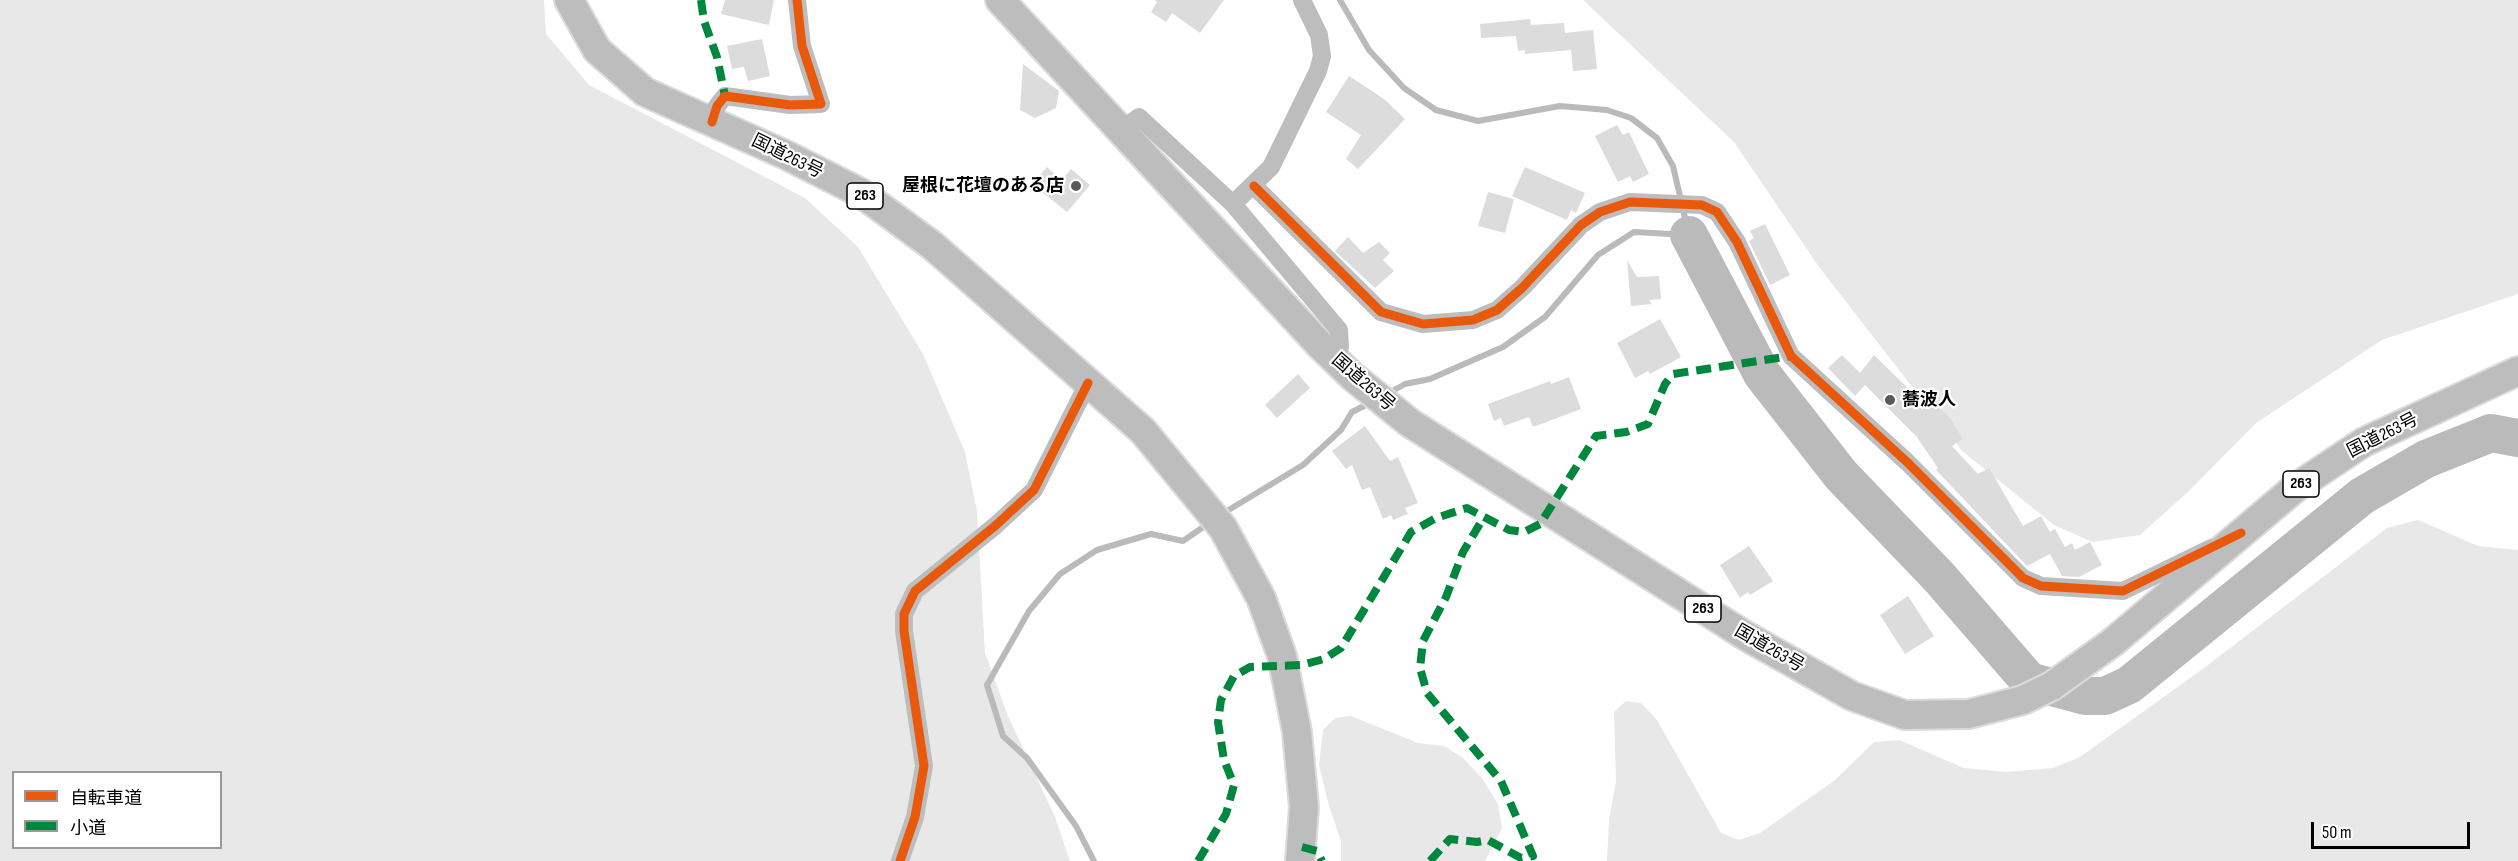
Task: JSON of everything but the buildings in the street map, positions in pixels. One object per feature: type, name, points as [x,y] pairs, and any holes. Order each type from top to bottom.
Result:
[{"type":"highway","name":"国道263号","points":[[569,0],[597,50],[645,92],[786,155],[861,193],[933,246],[1143,431],[1223,528],[1261,598],[1282,656],[1297,732],[1304,807],[1300,861]]},
{"type":"highway","name":"国道263号","points":[[1000,0],[1332,356],[1352,376],[1410,423],[1746,636],[1852,696],[1905,715],[1969,714],[2023,700],[2066,677],[2113,642],[2295,488],[2364,442],[2518,371]]},
{"type":"street","points":[[712,122],[717,106],[725,96],[790,105],[821,104],[802,46],[797,0]]},
{"type":"street","points":[[1233,204],[1271,167],[1318,71],[1322,56],[1319,35],[1302,0]]},
{"type":"street","points":[[1120,131],[1139,117],[1233,204],[1339,330],[1340,347],[1332,356]]},
{"type":"street","points":[[1254,186],[1381,312],[1423,324],[1473,320],[1497,310],[1522,288],[1581,225],[1600,212],[1630,202],[1652,201],[1702,205],[1717,212],[1737,242],[1791,356],[1907,462],[2023,578],[2041,586],[2123,591],[2241,533]]},
{"type":"street","points":[[900,861],[915,817],[924,766],[904,631],[904,614],[915,591],[995,526],[1034,490],[1088,383]]},
{"type":"shaded area","points":[[0,0],[544,0],[546,34],[589,85],[805,198],[858,247],[923,354],[965,452],[977,511],[985,653],[1008,716],[1055,817],[1070,861],[0,861]]},
{"type":"shaded area","points":[[1583,0],[2518,0],[2518,294],[2382,340],[2256,423],[2188,492],[2140,535],[2092,542],[2054,525],[1962,451],[1819,267],[1734,142]]},
{"type":"shaded area","points":[[2418,520],[2478,546],[2518,550],[2518,861],[1607,861],[1609,820],[1616,781],[1614,712],[1626,701],[1641,703],[1657,720],[1721,833],[1739,840],[1760,833],[1835,780],[1874,742],[1899,740],[1964,768],[2006,772],[2053,768],[2080,757],[2204,668],[2387,528]]},
{"type":"shaded area","points":[[1351,716],[1418,743],[1444,746],[1463,758],[1482,778],[1498,804],[1502,828],[1485,861],[1341,861],[1341,841],[1319,765],[1323,730],[1335,718]]},
{"type":"waterway","points":[[1340,0],[1369,50],[1404,88],[1436,110],[1478,121],[1560,106],[1607,110],[1631,118],[1657,138],[1673,166],[1689,235],[1634,232],[1598,255],[1545,317],[1503,347],[1430,379],[1405,384],[1387,394]]},
{"type":"waterway","points":[[1689,235],[1762,374],[1841,475],[1939,577],[2029,681],[2085,696],[2105,696],[2129,685],[2362,496],[2426,459],[2491,433],[2518,438]]},
{"type":"waterway","points":[[1222,514],[1303,465],[1341,430],[1352,412],[1370,403]]},
{"type":"waterway","points":[[1094,861],[1076,826],[1027,758],[1003,736],[987,685],[1029,611],[1060,574],[1097,550],[1151,534],[1183,541],[1209,523]]},
{"type":"marked path","points":[[701,0],[704,21],[717,57],[725,96]]},
{"type":"marked path","points":[[1198,861],[1226,814],[1234,785],[1224,760],[1218,722],[1221,700],[1234,676],[1250,667],[1302,665],[1324,659],[1341,648],[1411,532],[1436,518],[1467,508],[1509,530],[1524,532],[1540,524],[1596,436],[1626,432],[1648,424],[1665,384],[1673,374],[1791,356]]},
{"type":"marked path","points":[[1430,861],[1450,839],[1477,842],[1488,840],[1521,858],[1533,856],[1501,781],[1427,693],[1420,668],[1423,641],[1446,597],[1463,552],[1484,517]]},
{"type":"marked path","points":[[1302,847],[1317,851],[1322,861]]},
{"type":"cycle path","points":[[712,122],[717,106],[725,96],[790,105],[821,104],[802,46],[797,0]]},
{"type":"cycle path","points":[[1254,186],[1381,312],[1423,324],[1473,320],[1497,310],[1522,288],[1581,225],[1600,212],[1630,202],[1702,205],[1717,212],[1737,242],[1791,356],[1907,462],[2023,578],[2041,586],[2123,591],[2241,533]]},
{"type":"cycle path","points":[[900,861],[915,817],[924,766],[904,631],[904,614],[915,591],[995,526],[1034,490],[1088,383]]},
{"type":"place","name":"屋根に花壇のある店","points":[[1076,186]]},
{"type":"place","name":"蕎波人","points":[[1890,400]]}]
